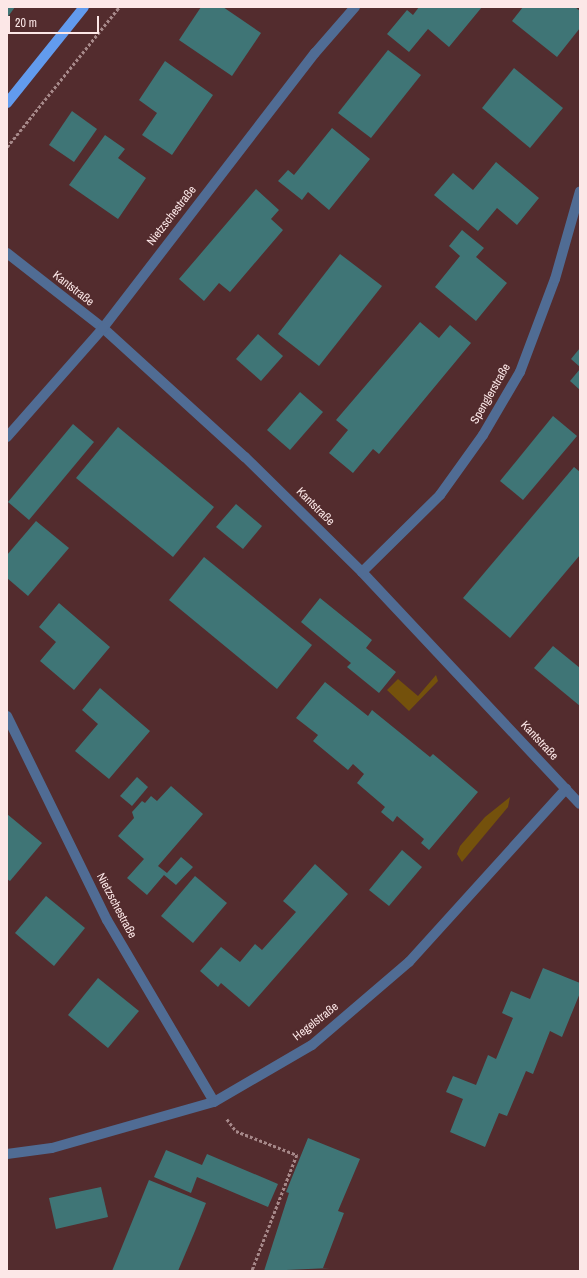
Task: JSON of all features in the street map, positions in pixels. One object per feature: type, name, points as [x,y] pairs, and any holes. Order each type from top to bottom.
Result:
[{"type":"main road","points":[[7,103],[84,7]]},
{"type":"street","name":"Nietzschestraße","points":[[7,437],[103,328],[315,53],[355,7]]},
{"type":"street","name":"Spenglerstraße","points":[[362,572],[440,495],[483,435],[520,372],[555,279],[580,191]]},
{"type":"street","name":"Kantstraße","points":[[7,253],[103,328],[245,457],[362,572],[566,788],[578,797]]},
{"type":"street","name":"Nietzschestraße","points":[[7,716],[107,920],[214,1102]]},
{"type":"street","name":"Hegelstraße","points":[[7,1154],[52,1148],[214,1102],[312,1045],[409,962],[566,788]]},
{"type":"path","points":[[7,147],[120,7]]},
{"type":"path","points":[[214,1102],[236,1131],[297,1155],[252,1271]]},
{"type":"shaded area","points":[[436,675],[438,681],[409,711],[387,690],[398,679],[418,696]]},
{"type":"shaded area","points":[[510,797],[508,807],[462,862],[457,854],[460,846],[485,817]]},
{"type":"building","points":[[7,7],[15,7],[7,18]]},
{"type":"building","points":[[201,7],[223,7],[261,33],[232,76],[179,40]]},
{"type":"building","points":[[419,7],[482,7],[449,47],[428,29],[409,52],[387,34],[407,10],[413,15]]},
{"type":"building","points":[[523,7],[575,7],[580,11],[580,28],[557,57],[512,21]]},
{"type":"building","points":[[388,50],[421,75],[371,138],[338,113]]},
{"type":"building","points":[[165,61],[213,95],[172,155],[142,135],[157,113],[139,100]]},
{"type":"building","points":[[514,68],[563,108],[530,148],[482,108]]},
{"type":"building","points":[[72,111],[97,129],[74,162],[49,145]]},
{"type":"building","points":[[332,128],[370,159],[329,210],[308,192],[302,200],[278,181],[288,170],[294,175]]},
{"type":"building","points":[[105,135],[125,149],[118,158],[146,178],[118,219],[69,185]]},
{"type":"building","points":[[496,162],[539,198],[517,225],[497,208],[478,231],[434,195],[453,173],[473,190]]},
{"type":"building","points":[[256,189],[279,210],[271,219],[283,230],[230,292],[219,283],[204,301],[179,279]]},
{"type":"building","points":[[462,230],[484,248],[476,257],[507,283],[476,321],[435,287],[460,256],[449,246]]},
{"type":"building","points":[[340,254],[382,286],[319,366],[278,334]]},
{"type":"building","points":[[420,322],[439,338],[450,325],[471,343],[379,454],[373,449],[353,473],[329,453],[348,430],[336,420]]},
{"type":"building","points":[[258,334],[283,356],[261,381],[236,359]]},
{"type":"building","points":[[580,348],[580,367],[571,359]]},
{"type":"building","points":[[580,369],[580,390],[570,381]]},
{"type":"building","points":[[300,392],[323,412],[290,450],[267,430]]},
{"type":"building","points":[[553,416],[577,436],[523,500],[500,481]]},
{"type":"building","points":[[73,424],[94,442],[29,520],[8,502]]},
{"type":"building","points":[[118,427],[214,507],[173,557],[76,478]]},
{"type":"building","points":[[574,467],[580,472],[580,555],[510,638],[463,598]]},
{"type":"building","points":[[236,504],[262,526],[243,549],[216,527]]},
{"type":"building","points":[[36,521],[69,548],[28,596],[7,578],[7,555]]},
{"type":"building","points":[[204,557],[312,645],[277,689],[169,600]]},
{"type":"building","points":[[320,598],[372,640],[366,648],[396,672],[379,693],[347,667],[351,663],[301,622]]},
{"type":"building","points":[[59,603],[110,647],[74,690],[40,661],[56,642],[39,627]]},
{"type":"building","points":[[553,646],[580,668],[580,706],[534,668]]},
{"type":"building","points":[[325,682],[368,716],[372,710],[430,757],[433,754],[478,792],[429,850],[421,843],[424,839],[397,816],[393,822],[381,812],[385,807],[357,783],[364,774],[353,764],[348,770],[313,741],[318,735],[296,718]]},
{"type":"building","points":[[100,688],[150,731],[109,779],[75,751],[98,724],[82,710]]},
{"type":"building","points":[[137,777],[148,787],[132,806],[120,796]]},
{"type":"building","points":[[171,786],[203,814],[158,866],[167,873],[181,857],[193,867],[176,885],[164,875],[147,895],[127,878],[144,859],[118,836],[134,818],[132,812],[142,801],[145,803],[151,796],[157,801]]},
{"type":"building","points":[[7,814],[42,843],[10,881],[7,879]]},
{"type":"building","points":[[402,850],[422,867],[389,906],[369,890]]},
{"type":"building","points":[[315,864],[348,894],[249,1007],[221,983],[218,987],[200,971],[221,947],[240,962],[255,944],[262,950],[296,912],[283,901]]},
{"type":"building","points":[[195,876],[227,903],[193,943],[161,916]]},
{"type":"building","points":[[46,896],[85,928],[54,966],[15,933]]},
{"type":"building","points":[[543,968],[580,983],[580,993],[562,1037],[550,1031],[533,1074],[526,1071],[507,1116],[499,1113],[485,1147],[450,1132],[463,1099],[446,1092],[453,1076],[476,1085],[488,1055],[496,1059],[513,1018],[502,1013],[511,991],[530,999]]},
{"type":"building","points":[[98,978],[139,1011],[108,1048],[68,1015]]},
{"type":"building","points":[[308,1138],[360,1159],[338,1211],[344,1213],[323,1268],[330,1268],[264,1271],[289,1193],[286,1192]]},
{"type":"building","points":[[166,1150],[202,1165],[207,1154],[278,1184],[268,1207],[197,1177],[191,1193],[154,1177]]},
{"type":"building","points":[[149,1180],[206,1203],[195,1231],[178,1271],[112,1271]]},
{"type":"building","points":[[101,1187],[108,1217],[56,1229],[49,1198]]}]
